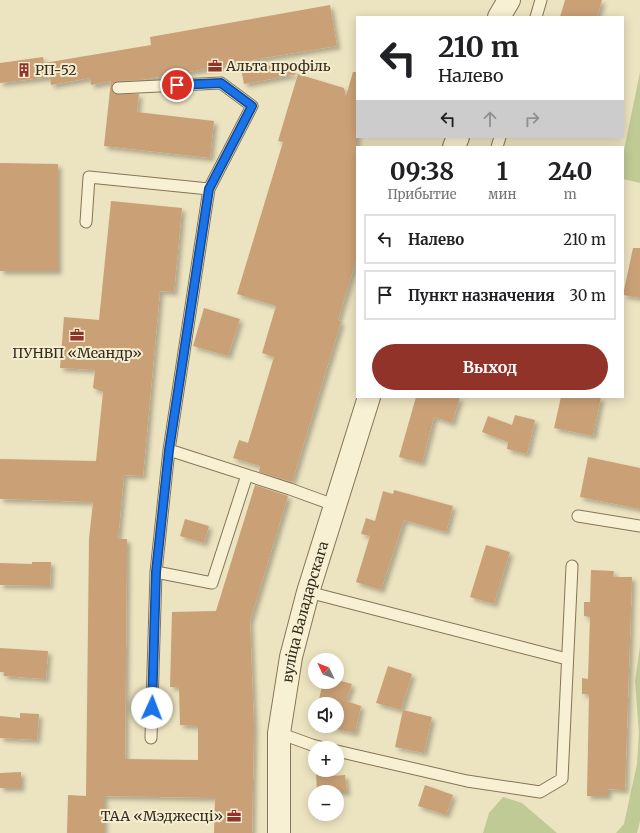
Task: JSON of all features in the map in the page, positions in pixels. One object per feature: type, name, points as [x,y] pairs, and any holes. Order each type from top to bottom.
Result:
[{"type":"street","points":[[500,16],[509,0]]},
{"type":"street","name":"вуліца Валадарскага","points":[[279,833],[279,733],[291,657],[308,592],[334,505],[369,398]]},
{"type":"lane","points":[[536,16],[541,0]]},
{"type":"lane","points":[[118,88],[221,83],[252,106],[209,189],[169,450],[156,572],[151,738]]},
{"type":"lane","points":[[86,222],[89,177],[209,189]]},
{"type":"lane","points":[[169,450],[334,505]]},
{"type":"lane","points":[[156,572],[212,583],[247,475]]},
{"type":"lane","points":[[578,516],[640,526]]},
{"type":"lane","points":[[344,753],[467,781],[540,792],[562,779],[572,566]]},
{"type":"lane","points":[[308,592],[567,659]]},
{"type":"lane","points":[[279,733],[308,744]]},
{"type":"green space","points":[[640,72],[640,183],[624,179],[624,150]]},
{"type":"green space","points":[[640,646],[640,821],[637,833],[616,833],[624,824],[637,764],[639,733],[635,681]]},
{"type":"green space","points":[[503,797],[522,803],[557,833],[483,833],[489,813]]},
{"type":"building","points":[[565,0],[602,0],[597,16],[560,16]]},
{"type":"building","points":[[330,5],[337,46],[251,60],[298,74],[244,84],[240,63],[141,80],[118,81],[112,84],[112,91],[115,94],[139,94],[137,112],[214,121],[210,158],[104,146],[111,81],[91,85],[90,78],[51,85],[50,77],[0,83],[0,63],[43,57],[44,63],[151,45],[150,37]]},
{"type":"building","points":[[353,72],[356,72],[356,260],[338,320],[341,322],[292,482],[259,472],[260,466],[233,458],[239,440],[248,443],[274,357],[262,353],[276,306],[237,294],[283,142],[278,141],[298,74],[344,88],[346,96]]},
{"type":"building","points":[[0,163],[58,164],[58,271],[0,271]]},
{"type":"building","points":[[111,201],[182,208],[174,292],[160,291],[143,476],[124,475],[118,539],[127,539],[125,759],[198,760],[198,726],[180,725],[179,687],[170,687],[172,612],[216,611],[255,485],[288,496],[250,621],[254,727],[252,833],[214,833],[215,798],[104,796],[104,833],[67,833],[68,795],[86,796],[89,539],[93,502],[0,499],[0,459],[96,461],[103,392],[93,388],[95,370],[60,368],[64,317],[99,320]]},
{"type":"building","points":[[633,248],[640,248],[640,298],[624,295]]},
{"type":"building","points":[[204,308],[240,319],[228,356],[193,346]]},
{"type":"building","points":[[416,398],[460,398],[452,423],[434,417],[422,463],[399,457]]},
{"type":"building","points":[[561,398],[601,398],[593,436],[554,428]]},
{"type":"building","points":[[515,415],[535,420],[527,454],[507,449],[508,442],[482,432],[488,416],[512,425]]},
{"type":"building","points":[[588,457],[640,468],[640,509],[580,497]]},
{"type":"building","points":[[394,490],[453,506],[446,532],[404,520],[381,590],[356,582],[370,536],[361,534],[366,518],[375,521],[383,491],[393,494]]},
{"type":"building","points":[[185,519],[209,526],[204,543],[180,536]]},
{"type":"building","points":[[486,545],[510,552],[494,604],[470,597]]},
{"type":"building","points":[[32,562],[51,562],[50,586],[0,585],[0,563],[32,564]]},
{"type":"building","points":[[591,570],[614,571],[613,577],[632,577],[625,790],[608,789],[608,796],[587,796],[589,694],[582,694],[582,678],[588,679],[590,617],[584,616],[584,602],[590,602]]},
{"type":"building","points":[[0,648],[48,651],[46,679],[4,676],[4,672],[0,672]]},
{"type":"building","points":[[388,666],[412,674],[401,710],[376,703]]},
{"type":"building","points":[[344,682],[352,684],[346,701],[361,706],[355,733],[344,731],[344,697],[320,697],[321,689],[344,689]]},
{"type":"building","points":[[403,710],[432,717],[424,753],[395,747]]},
{"type":"building","points":[[20,713],[39,714],[37,740],[0,738],[0,716],[20,718]]},
{"type":"building","points":[[21,772],[21,788],[0,788],[0,773]]},
{"type":"building","points":[[345,775],[347,792],[344,792],[344,785],[317,785],[316,777],[344,777]]},
{"type":"building","points":[[425,785],[453,795],[446,815],[418,806]]},
{"type":"place","name":"Альта профіль","points":[[215,66]]},
{"type":"place","name":"РП-52","points":[[24,70]]},
{"type":"place","name":"ПУНВП «Меандр»","points":[[77,335]]},
{"type":"place","name":"ТАА «Мэджесці»","points":[[234,816]]},
{"type":"route","points":[[152,708],[156,572],[169,450],[209,189],[252,106],[221,83],[177,85]]}]
